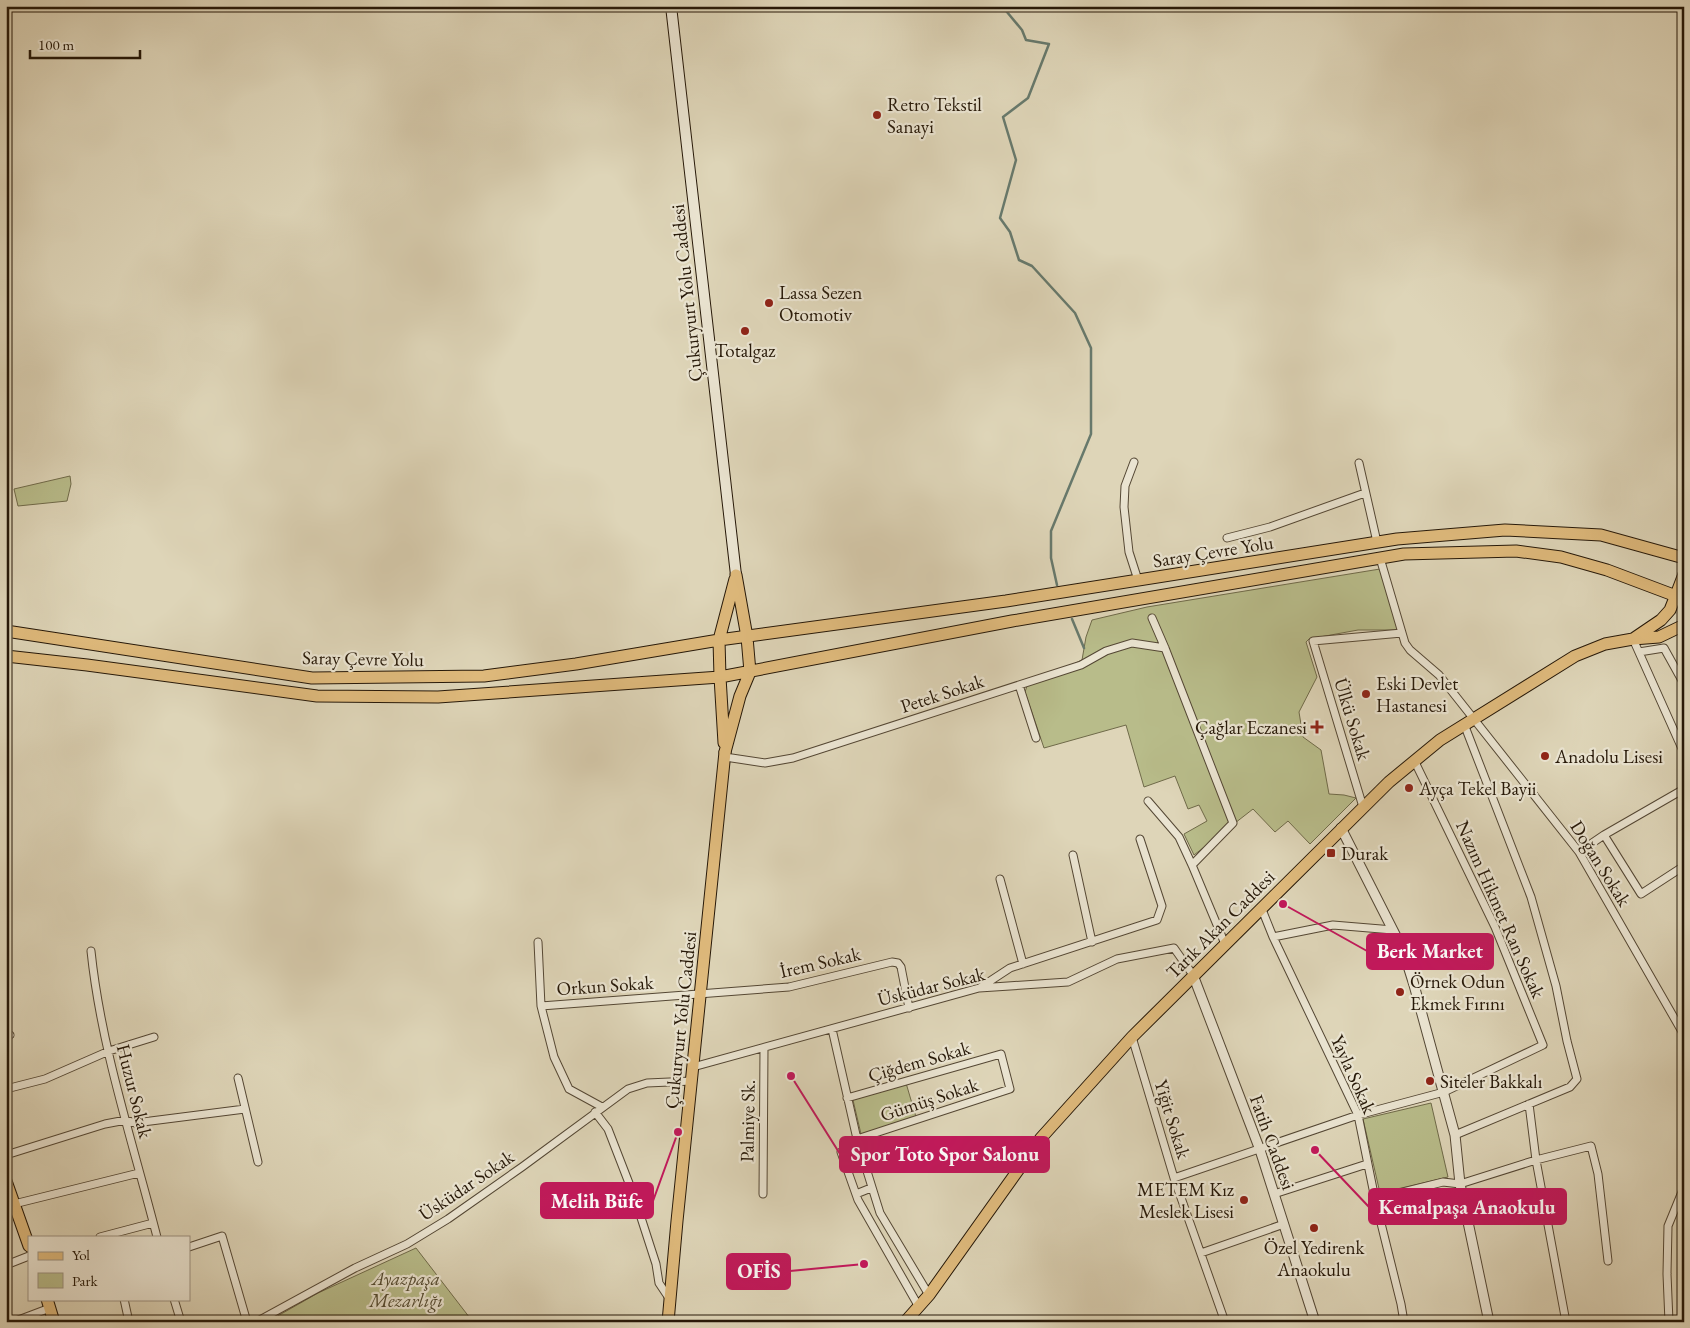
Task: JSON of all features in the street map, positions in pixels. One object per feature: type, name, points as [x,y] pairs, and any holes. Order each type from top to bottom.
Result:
[{"type":"main road","name":"Çukuryurt Yolu Caddesi","points":[[671,6],[736,575]]},
{"type":"main road","name":"Saray Çevre Yolu","points":[[6,631],[312,678],[484,676],[576,664],[719,640],[1006,601],[1377,542],[1505,530],[1601,535],[1684,558]]},
{"type":"main road","name":"Saray Çevre Yolu","points":[[6,656],[316,696],[438,697],[720,677],[1012,621],[1404,554],[1516,551],[1561,557],[1607,570],[1680,597]]},
{"type":"main road","points":[[1633,639],[1660,620],[1670,610],[1680,597],[1684,574]]},
{"type":"main road","points":[[725,755],[740,696],[750,672],[747,637],[736,575]]},
{"type":"main road","points":[[725,755],[719,640],[736,575]]},
{"type":"main road","name":"Tarık Akan Caddesi","points":[[906,1322],[929,1295],[1041,1138],[1132,1037],[1363,806],[1414,760],[1469,721],[1575,656],[1605,644],[1658,637],[1684,625]]},
{"type":"main road","name":"Çukuryurt Yolu Caddesi","points":[[668,1322],[725,755]]},
{"type":"main road","points":[[6,1181],[28,1243]]},
{"type":"main road","points":[[48,1304],[54,1322]]},
{"type":"street","points":[[1134,462],[1125,486],[1124,507],[1128,552],[1138,580]]},
{"type":"street","points":[[1359,463],[1377,542]]},
{"type":"street","points":[[1227,538],[1270,527],[1365,493]]},
{"type":"street","name":"Doğan Sokak","points":[[1380,558],[1405,643],[1410,650],[1439,676],[1469,721],[1579,852],[1684,1035]]},
{"type":"street","points":[[1152,618],[1233,823],[1192,865]]},
{"type":"street","name":"Ülkü Sokak","points":[[1363,806],[1313,641],[1402,633]]},
{"type":"street","points":[[1633,639],[1684,753]]},
{"type":"street","name":"Petek Sokak","points":[[725,755],[765,763],[793,758],[1082,665],[1106,651],[1132,643],[1165,648]]},
{"type":"street","points":[[1639,652],[1664,648],[1684,684]]},
{"type":"street","points":[[1019,685],[1036,738]]},
{"type":"street","points":[[1455,1134],[1570,1087],[1577,1079],[1556,986],[1531,897],[1469,721]]},
{"type":"street","name":"Nazım Hikmet Ran Sokak","points":[[1414,760],[1495,927],[1543,1045],[1444,1092]]},
{"type":"street","points":[[1579,852],[1604,835],[1684,789]]},
{"type":"street","points":[[1148,801],[1179,837],[1225,944]]},
{"type":"street","points":[[1341,828],[1403,950],[1455,1134],[1460,1184],[1489,1322]]},
{"type":"street","points":[[1604,835],[1641,894],[1684,866]]},
{"type":"street","points":[[979,988],[1010,968],[1157,920],[1162,906],[1140,839]]},
{"type":"street","points":[[1073,855],[1092,942]]},
{"type":"street","points":[[1000,879],[1023,964]]},
{"type":"street","name":"Yayla Sokak","points":[[1261,907],[1273,937],[1358,1115],[1367,1164],[1404,1322]]},
{"type":"street","points":[[1273,937],[1333,925],[1393,930]]},
{"type":"street","points":[[538,942],[541,1006],[554,1057],[569,1089],[602,1107]]},
{"type":"street","name":"Üsküdar Sokak","points":[[693,1067],[979,988],[1068,982],[1117,959],[1174,948],[1193,975]]},
{"type":"street","name":"Huzur Sokak","points":[[91,952],[100,1014],[139,1173],[157,1236]]},
{"type":"street","name":"İrem Sokak","points":[[701,994],[789,987],[892,962],[898,963],[901,967],[909,1008]]},
{"type":"street","name":"Fatih Caddesi","points":[[1193,975],[1260,1150],[1315,1322]]},
{"type":"street","name":"Orkun Sokak","points":[[541,1006],[701,994]]},
{"type":"street","points":[[832,1029],[857,1139],[880,1213],[929,1295]]},
{"type":"street","points":[[6,1089],[45,1079],[109,1051],[154,1037]]},
{"type":"street","name":"Yiğit Sokak","points":[[1132,1037],[1174,1178],[1225,1322]]},
{"type":"street","name":"Palmiye Sk.","points":[[762,1194],[764,1048]]},
{"type":"street","name":"Çiğdem Sokak","points":[[847,1098],[1001,1054]]},
{"type":"street","name":"Gümüş Sokak","points":[[857,1139],[1010,1089],[1001,1054]]},
{"type":"street","points":[[238,1078],[258,1162]]},
{"type":"street","name":"Üsküdar Sokak","points":[[256,1322],[355,1268],[407,1244],[432,1229],[522,1167],[628,1089],[647,1083],[692,1081]]},
{"type":"street","points":[[1174,1178],[1358,1115],[1444,1092]]},
{"type":"street","points":[[1529,1104],[1536,1160],[1566,1322]]},
{"type":"street","points":[[6,1155],[104,1124],[126,1120],[135,1123],[245,1109]]},
{"type":"street","points":[[595,1112],[608,1129],[634,1196],[656,1264],[659,1283],[670,1301]]},
{"type":"street","points":[[857,1139],[841,1152],[856,1194],[919,1307]]},
{"type":"street","points":[[1375,1199],[1443,1182],[1460,1184],[1536,1160],[1590,1146],[1598,1174],[1608,1261]]},
{"type":"street","points":[[1274,1194],[1367,1164]]},
{"type":"street","points":[[14,1204],[139,1173]]},
{"type":"street","points":[[1669,1322],[1668,1226],[1684,1187]]},
{"type":"street","points":[[856,1194],[872,1188]]},
{"type":"street","points":[[110,1235],[153,1223]]},
{"type":"street","points":[[1201,1253],[1284,1224]]},
{"type":"street","points":[[190,1247],[222,1236],[248,1322]]},
{"type":"street","points":[[6,1265],[28,1256]]},
{"type":"street","points":[[124,1300],[129,1322]]},
{"type":"street","points":[[174,1300],[181,1322]]},
{"type":"street","points":[[13,1322],[48,1304]]},
{"type":"green space","points":[[70,476],[71,484],[67,501],[18,506],[14,489]]},
{"type":"green space","points":[[1380,569],[1398,630],[1358,630],[1309,639],[1306,642],[1317,677],[1299,712],[1303,737],[1321,750],[1329,794],[1356,798],[1310,844],[1288,821],[1275,832],[1253,809],[1194,855],[1184,834],[1207,821],[1199,805],[1188,809],[1175,776],[1144,787],[1126,725],[1044,748],[1025,692],[1027,686],[1082,660],[1086,637],[1092,620],[1147,607]]},
{"type":"green space","points":[[906,1083],[916,1117],[861,1134],[853,1100]]},
{"type":"green space","points":[[1431,1103],[1448,1177],[1380,1193],[1363,1119]]},
{"type":"green space","name":"Ayazpaşa Mezarlığı","points":[[416,1248],[473,1322],[267,1322],[318,1293]]},
{"type":"waterway","points":[[1002,6],[1022,30],[1026,40],[1049,44],[1028,98],[1003,117],[1016,160],[1000,218],[1010,232],[1019,260],[1032,266],[1075,313],[1091,348],[1091,434],[1051,531],[1051,558],[1057,585]]},
{"type":"waterway","points":[[1072,619],[1084,648]]},
{"type":"place","name":"Retro Tekstil Sanayi","points":[[877,115]]},
{"type":"place","name":"Lassa Sezen Otomotiv","points":[[769,303]]},
{"type":"place","name":"Totalgaz","points":[[745,331]]},
{"type":"place","name":"Eski Devlet Hastanesi","points":[[1366,694]]},
{"type":"place","name":"Çağlar Eczanesi","points":[[1317,727]]},
{"type":"place","name":"Anadolu Lisesi","points":[[1545,756]]},
{"type":"place","name":"Ayça Tekel Bayii","points":[[1409,788]]},
{"type":"place","name":"Durak","points":[[1331,853]]},
{"type":"place","name":"Berk Market","points":[[1283,904]]},
{"type":"place","name":"Örnek Odun Ekmek Fırını","points":[[1400,992]]},
{"type":"place","name":"Spor Toto Spor Salonu","points":[[791,1076]]},
{"type":"place","name":"Siteler Bakkalı","points":[[1430,1081]]},
{"type":"place","name":"Melih Büfe","points":[[678,1132]]},
{"type":"place","name":"Kemalpaşa Anaokulu","points":[[1315,1150]]},
{"type":"place","name":"METEM Kız Meslek Lisesi","points":[[1244,1200]]},
{"type":"place","name":"Özel Yedirenk Anaokulu","points":[[1314,1228]]},
{"type":"place","name":"OFİS","points":[[864,1264]]}]
